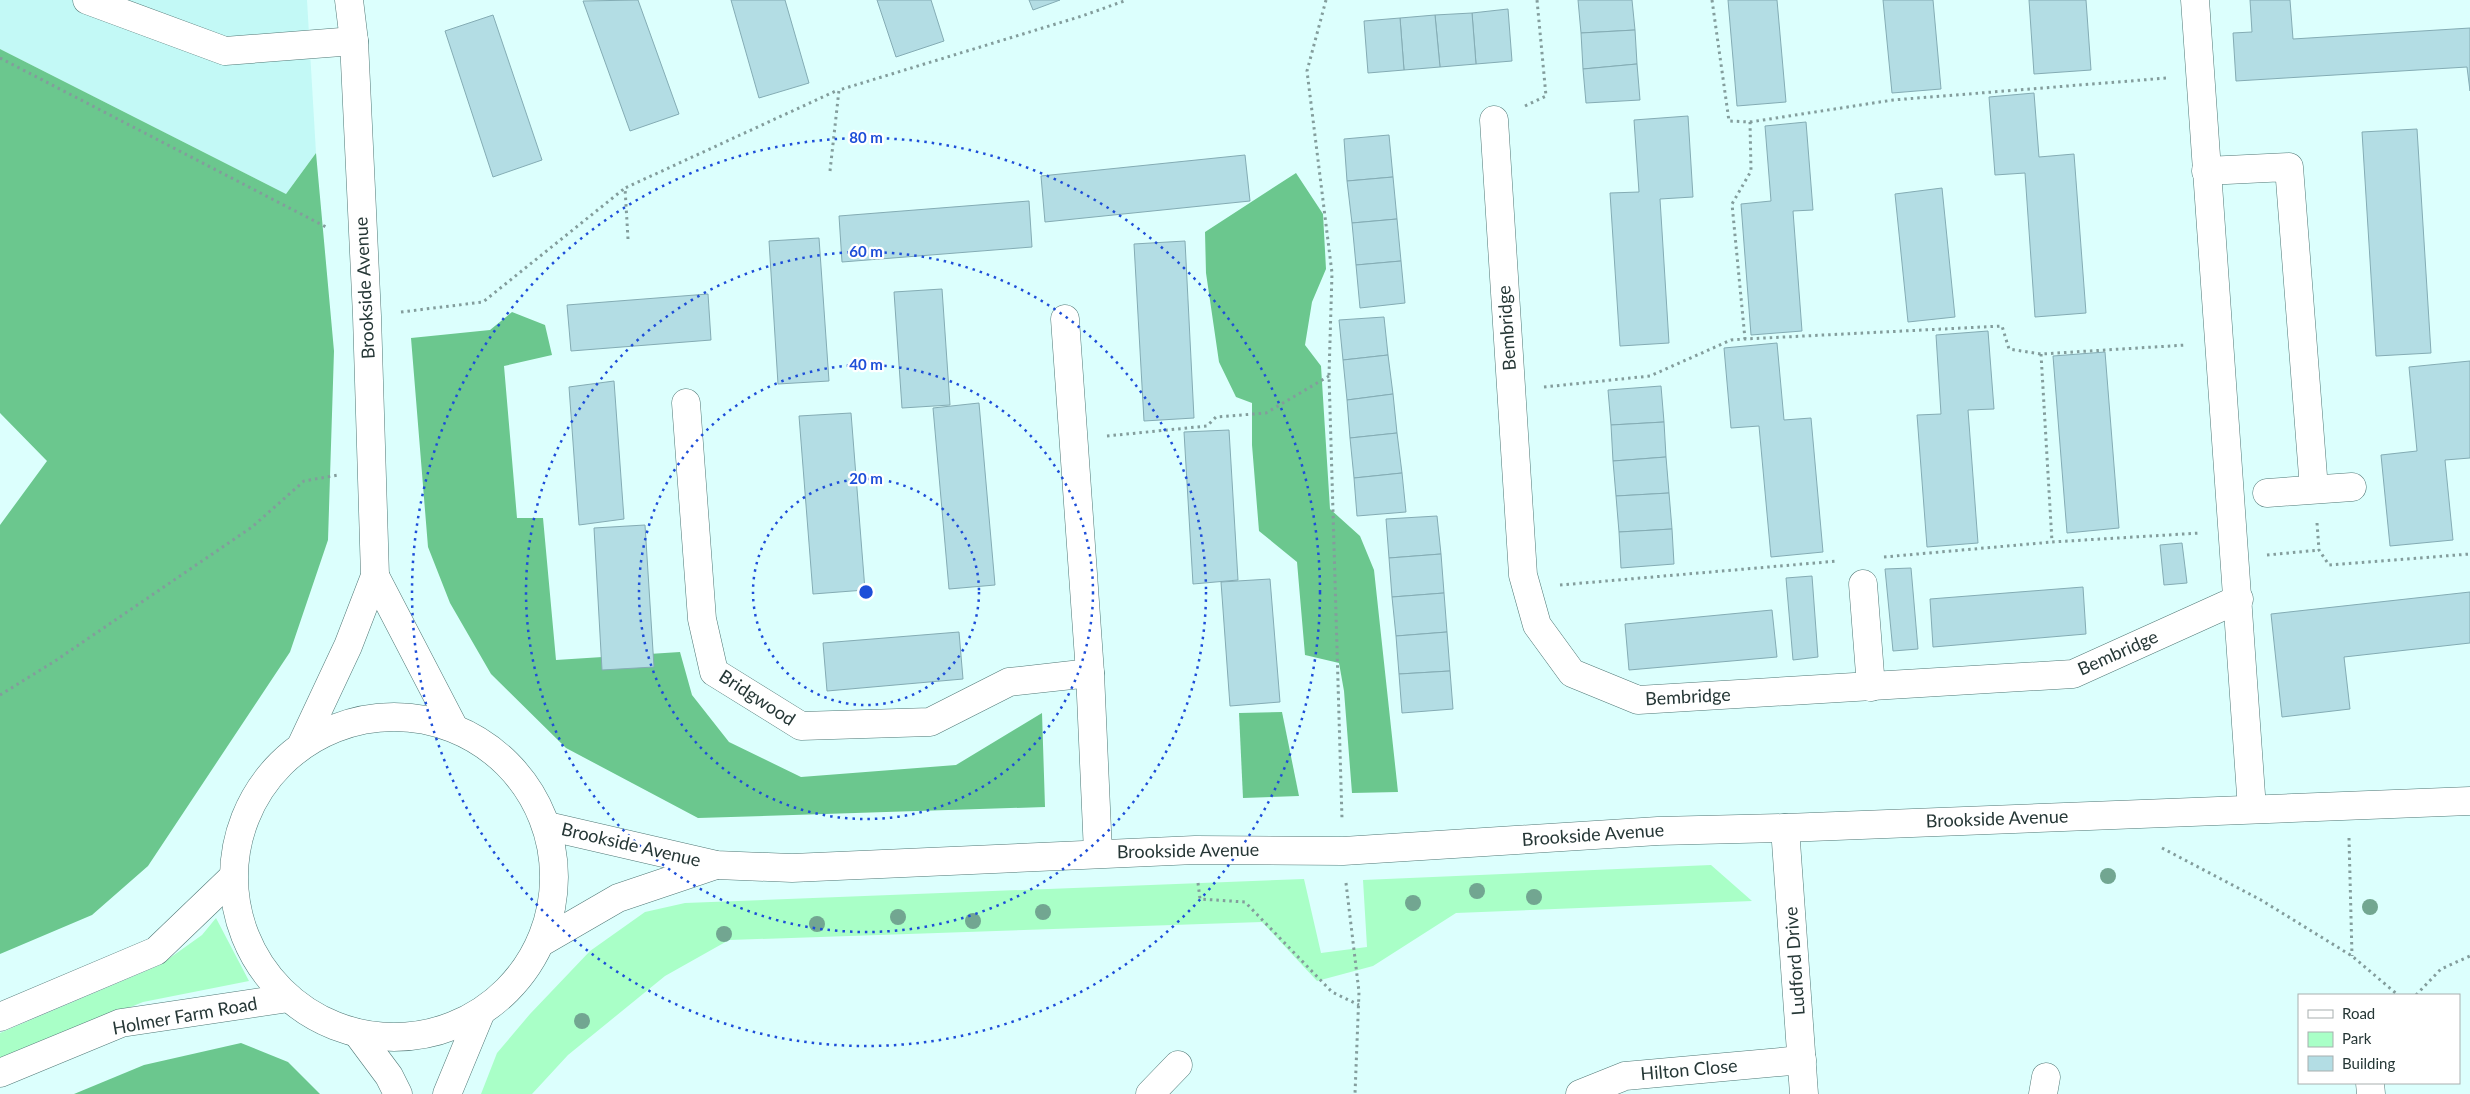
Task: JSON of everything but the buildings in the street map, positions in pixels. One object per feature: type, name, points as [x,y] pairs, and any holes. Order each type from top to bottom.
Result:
[{"type":"street","points":[[87,0],[225,51],[354,42]]},
{"type":"street","name":"Brookside Avenue","points":[[302,744],[348,646],[375,576],[367,316],[354,42],[349,0]]},
{"type":"street","points":[[2195,0],[2206,171],[2239,599],[2252,809]]},
{"type":"street","name":"Bembridge","points":[[1494,120],[1523,575],[1537,625],[1572,673],[1638,700],[2073,674],[2239,599]]},
{"type":"street","points":[[2206,171],[2289,167],[2314,489]]},
{"type":"street","points":[[1065,319],[1090,673],[1098,853]]},
{"type":"street","name":"Bridgwood","points":[[686,403],[702,618],[714,672],[801,726],[930,722],[1009,682],[1090,673]]},
{"type":"street","points":[[2267,493],[2352,487]]},
{"type":"street","name":"Brookside Avenue","points":[[375,576],[453,726]]},
{"type":"street","points":[[1862,584],[1871,687]]},
{"type":"street","points":[[402,715],[453,726],[484,743],[511,766],[532,794],[547,826],[554,860],[554,895],[542,942],[509,989],[481,1012],[442,1030],[400,1038],[357,1033],[320,1020],[288,998],[258,964],[239,923],[232,878],[241,827],[265,780],[302,744],[350,722],[402,715]]},
{"type":"street","name":"Brookside Avenue","points":[[547,826],[716,865],[792,868],[1195,850],[1343,851],[1658,830],[1785,828],[2470,801]]},
{"type":"street","name":"Ludford Drive","points":[[1785,828],[1804,1094]]},
{"type":"street","name":"Brookside Avenue","points":[[542,942],[618,898],[716,865]]},
{"type":"street","points":[[0,1017],[156,951],[232,878]]},
{"type":"street","name":"Holmer Farm Road","points":[[0,1073],[121,1023],[288,998]]},
{"type":"street","points":[[447,1094],[481,1012]]},
{"type":"street","points":[[357,1033],[389,1076],[398,1094]]},
{"type":"street","name":"Hilton Close","points":[[1580,1094],[1625,1076],[1802,1060]]},
{"type":"street","points":[[1150,1094],[1178,1065]]},
{"type":"path","points":[[367,316],[482,302],[624,188],[839,90],[1082,16],[1127,0]]},
{"type":"path","points":[[1326,0],[1307,71],[1332,273],[1329,376],[1342,822]]},
{"type":"path","points":[[1494,120],[1546,96],[1537,0]]},
{"type":"path","points":[[1712,0],[1729,121],[1750,122],[1892,100],[2200,75]]},
{"type":"path","points":[[0,58],[363,246]]},
{"type":"path","points":[[830,171],[839,90]]},
{"type":"path","points":[[1746,339],[1732,204],[1751,171],[1750,122]]},
{"type":"path","points":[[624,188],[628,239]]},
{"type":"path","points":[[1511,390],[1650,376],[1730,340],[2002,326],[2009,350],[2041,354],[2219,343]]},
{"type":"path","points":[[2041,354],[2052,542]]},
{"type":"path","points":[[1074,440],[1206,426],[1216,417],[1266,413],[1329,376]]},
{"type":"path","points":[[0,694],[55,661],[252,527],[304,481],[372,470]]},
{"type":"path","points":[[2314,489],[2319,550],[2329,566],[2470,554]]},
{"type":"path","points":[[1874,558],[2052,542],[2234,530]]},
{"type":"path","points":[[2236,558],[2319,550]]},
{"type":"path","points":[[1527,588],[1844,560]]},
{"type":"path","points":[[2348,835],[2352,956]]},
{"type":"path","points":[[2160,847],[2261,900],[2352,956],[2397,994]]},
{"type":"path","points":[[1198,880],[1200,899],[1245,902],[1332,992],[1360,1006]]},
{"type":"path","points":[[1346,880],[1360,1006],[1355,1094]]},
{"type":"path","points":[[2417,994],[2441,969],[2470,956]]},
{"type":"shaded area","points":[[0,0],[307,0],[316,153],[286,194],[0,49]]},
{"type":"green space","points":[[0,49],[286,194],[316,153],[334,351],[328,540],[290,652],[148,866],[92,915],[0,954],[0,525],[47,461],[0,413]]},
{"type":"green space","points":[[1296,173],[1323,214],[1326,269],[1312,302],[1305,345],[1321,366],[1330,509],[1360,536],[1374,570],[1398,792],[1352,793],[1344,691],[1339,663],[1305,655],[1297,562],[1259,531],[1252,445],[1252,403],[1236,397],[1219,362],[1206,273],[1205,232]]},
{"type":"green space","points":[[512,312],[545,325],[552,355],[504,366],[517,518],[543,518],[556,660],[680,652],[692,695],[729,742],[801,777],[956,765],[1042,713],[1045,807],[698,818],[566,748],[491,674],[450,603],[428,547],[411,338],[490,330]]},
{"type":"green space","points":[[1282,712],[1299,796],[1243,798],[1239,713]]},
{"type":"green space","points":[[1711,865],[1752,901],[1456,913],[1373,966],[1317,981],[1262,922],[729,940],[665,976],[568,1055],[532,1094],[481,1094],[497,1053],[530,1014],[590,951],[645,912],[685,903],[1304,879],[1321,953],[1367,947],[1363,880]]},
{"type":"green space","points":[[216,918],[249,981],[143,1002],[0,1060],[0,1033],[160,965],[202,935]]},
{"type":"green space","points":[[241,1043],[288,1062],[320,1094],[74,1094],[144,1065]]}]
